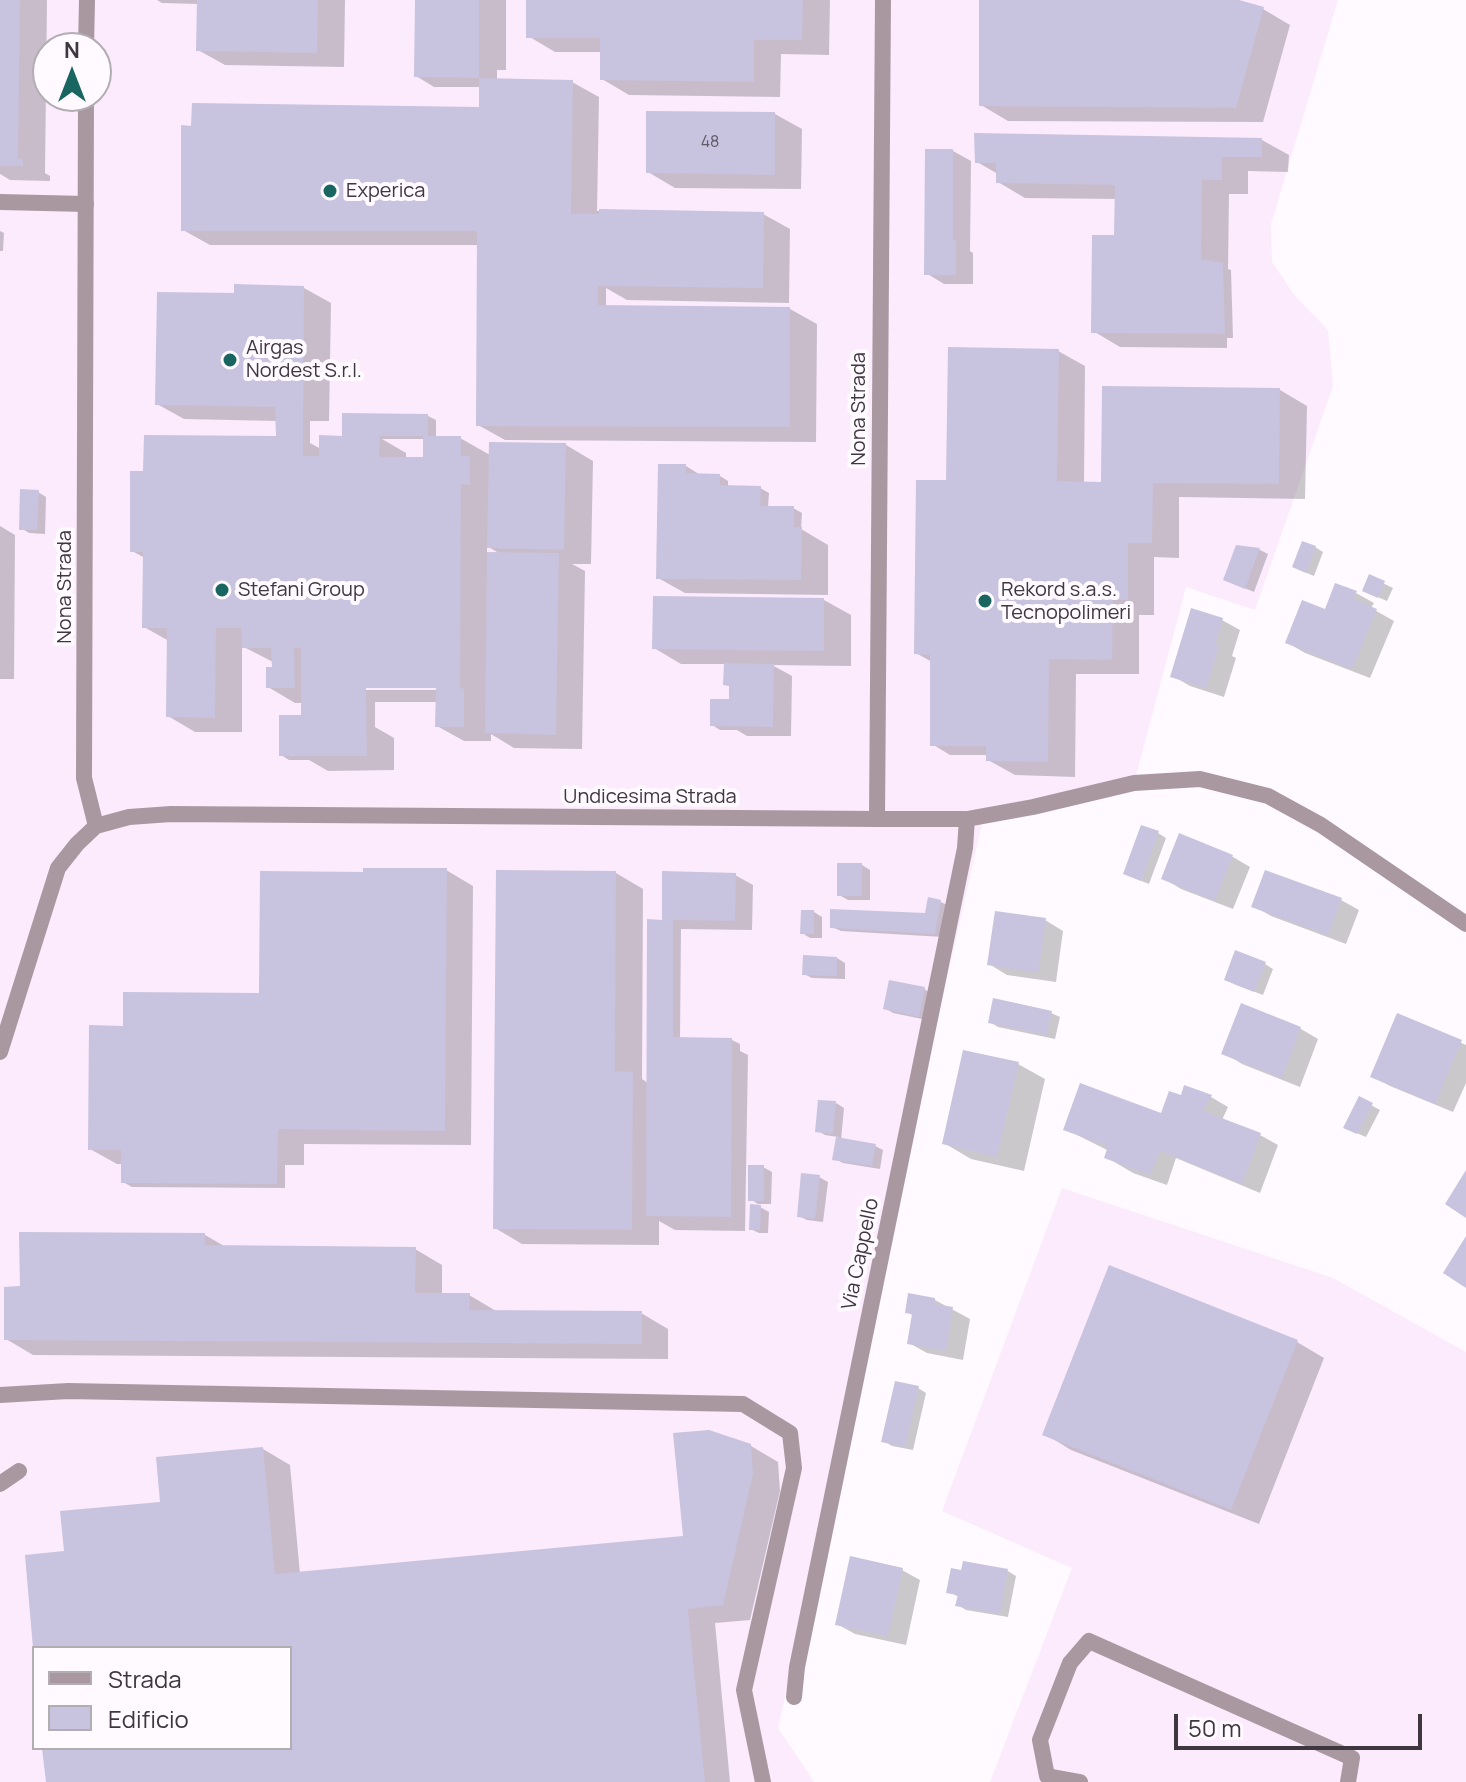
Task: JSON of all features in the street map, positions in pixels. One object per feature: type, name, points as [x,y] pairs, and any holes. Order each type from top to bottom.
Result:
[{"type":"street","points":[[86,32],[87,0]]},
{"type":"street","name":"Nona Strada","points":[[877,819],[883,0]]},
{"type":"street","name":"Nona Strada","points":[[86,112],[84,778],[96,826]]},
{"type":"street","points":[[0,202],[86,204]]},
{"type":"street","name":"Undicesima Strada","points":[[96,826],[129,817],[171,814],[967,819],[1134,783],[1200,779],[1268,796],[1321,825],[1466,924]]},
{"type":"street","name":"Via Cappello","points":[[794,1697],[797,1667],[965,848],[967,819]]},
{"type":"street","points":[[0,1052],[58,868],[96,826]]},
{"type":"street","points":[[0,1395],[68,1391],[743,1404],[790,1433],[794,1468],[744,1690],[763,1782]]},
{"type":"street","points":[[0,1484],[19,1471]]},
{"type":"street","points":[[1080,1782],[1047,1776],[1040,1740],[1070,1663],[1089,1641],[1352,1758],[1348,1782]]},
{"type":"shaded area","points":[[0,0],[1338,0],[1271,224],[1272,262],[1295,296],[1328,330],[1333,386],[1255,610],[1186,587],[1133,787],[983,819],[778,1728],[814,1782],[0,1782]]},
{"type":"shaded area","points":[[1062,1188],[1333,1278],[1466,1352],[1466,1782],[990,1782],[1072,1568],[942,1511]]},
{"type":"building","points":[[0,0],[20,0],[18,159],[23,159],[23,166],[0,166]]},
{"type":"building","points":[[197,0],[318,0],[317,53],[196,51]]},
{"type":"building","points":[[415,0],[479,0],[479,78],[414,77]]},
{"type":"building","points":[[526,0],[803,0],[802,40],[754,40],[754,82],[600,80],[600,38],[526,38]]},
{"type":"building","points":[[979,0],[1239,0],[1264,7],[1236,108],[979,106]]},
{"type":"building","points":[[479,78],[573,80],[571,214],[599,214],[599,209],[764,212],[763,288],[598,286],[598,305],[790,307],[790,427],[476,426],[477,231],[181,231],[181,125],[191,126],[192,103],[479,107]]},
{"type":"building","points":[[646,111],[775,112],[775,175],[646,173]]},
{"type":"building","points":[[974,133],[1262,138],[1262,157],[1222,157],[1222,180],[1202,180],[1201,259],[1223,263],[1225,334],[1091,333],[1092,235],[1114,235],[1115,185],[996,183],[996,163],[975,163]]},
{"type":"building","points":[[925,149],[953,149],[956,275],[924,275]]},
{"type":"building","points":[[234,284],[304,286],[303,456],[319,456],[319,435],[342,436],[342,413],[428,414],[428,436],[461,436],[461,456],[470,456],[470,485],[461,484],[460,688],[464,689],[464,727],[435,727],[436,688],[366,688],[367,756],[279,756],[279,715],[301,715],[301,648],[294,648],[295,688],[266,688],[266,667],[272,667],[271,648],[242,648],[241,628],[216,628],[215,718],[166,717],[167,628],[142,628],[143,552],[130,552],[130,471],[143,471],[144,435],[276,436],[275,407],[155,405],[157,292],[234,293]],"holes":[[[380,436],[423,436],[423,457],[379,457]]]},
{"type":"building","name":"Rekord s.a.s. Tecnopolimeri","points":[[948,347],[1059,349],[1057,481],[1101,482],[1102,386],[1280,388],[1279,484],[1153,483],[1152,543],[1128,543],[1128,600],[1113,600],[1112,660],[1049,659],[1048,762],[986,761],[986,746],[930,746],[930,655],[914,654],[916,480],[946,480]]},
{"type":"building","points":[[489,442],[566,443],[564,550],[487,548]]},
{"type":"building","points":[[658,464],[686,464],[686,473],[720,474],[720,485],[761,486],[760,506],[794,506],[794,527],[802,527],[801,580],[656,579]]},
{"type":"building","points":[[20,489],[39,490],[37,530],[19,530]]},
{"type":"building","points":[[1302,541],[1316,546],[1306,573],[1292,567]]},
{"type":"building","points":[[1236,545],[1260,548],[1245,589],[1223,580]]},
{"type":"building","points":[[487,552],[559,553],[556,735],[485,733]]},
{"type":"building","points":[[1369,574],[1385,581],[1378,598],[1362,591]]},
{"type":"building","points":[[1335,583],[1357,591],[1353,599],[1377,609],[1352,669],[1285,643],[1302,600],[1325,609]]},
{"type":"building","points":[[653,596],[824,598],[824,651],[652,649]]},
{"type":"building","points":[[1191,608],[1223,618],[1215,645],[1219,646],[1206,688],[1170,677]]},
{"type":"building","points":[[724,663],[774,664],[773,727],[710,726],[710,699],[729,699],[729,686],[723,685]]},
{"type":"building","points":[[1141,825],[1159,831],[1141,881],[1123,874]]},
{"type":"building","points":[[1179,833],[1233,855],[1215,901],[1161,879]]},
{"type":"building","points":[[837,863],[862,863],[862,896],[837,896]]},
{"type":"building","points":[[363,868],[447,868],[445,1131],[278,1129],[277,1184],[121,1183],[121,1150],[88,1150],[89,1025],[123,1026],[123,992],[259,993],[260,871],[363,872]]},
{"type":"building","points":[[496,870],[616,871],[615,1071],[633,1072],[632,1230],[493,1229]]},
{"type":"building","points":[[1265,870],[1342,898],[1328,935],[1251,907]]},
{"type":"building","points":[[662,871],[736,873],[735,921],[673,920],[673,1037],[732,1038],[731,1217],[646,1216],[647,919],[662,920]]},
{"type":"building","points":[[928,897],[941,900],[935,934],[830,928],[830,909],[925,913]]},
{"type":"building","points":[[801,910],[814,910],[814,934],[800,934]]},
{"type":"building","points":[[995,911],[1046,918],[1038,973],[987,965]]},
{"type":"building","points":[[1235,950],[1266,962],[1254,992],[1224,980]]},
{"type":"building","points":[[803,955],[837,957],[837,976],[802,975]]},
{"type":"building","points":[[889,980],[925,987],[919,1017],[883,1009]]},
{"type":"building","points":[[993,998],[1052,1011],[1047,1035],[988,1023]]},
{"type":"building","points":[[1241,1003],[1301,1027],[1282,1078],[1221,1054]]},
{"type":"building","points":[[1397,1013],[1462,1040],[1435,1104],[1370,1077]]},
{"type":"building","points":[[963,1050],[1019,1062],[997,1157],[942,1144]]},
{"type":"building","points":[[1080,1083],[1161,1113],[1169,1091],[1181,1095],[1184,1085],[1212,1095],[1203,1111],[1261,1133],[1242,1184],[1160,1151],[1150,1175],[1104,1158],[1108,1146],[1063,1130]]},
{"type":"building","points":[[1359,1096],[1373,1103],[1357,1134],[1343,1128]]},
{"type":"building","points":[[818,1100],[836,1101],[833,1134],[815,1132]]},
{"type":"building","points":[[836,1137],[876,1144],[872,1166],[832,1160]]},
{"type":"building","points":[[748,1165],[764,1165],[764,1201],[748,1201]]},
{"type":"building","points":[[1466,1170],[1466,1218],[1445,1204]]},
{"type":"building","points":[[801,1173],[820,1175],[815,1219],[797,1217]]},
{"type":"building","points":[[750,1204],[761,1205],[760,1230],[749,1230]]},
{"type":"building","points":[[19,1232],[205,1233],[205,1245],[416,1247],[415,1293],[470,1293],[469,1310],[642,1311],[642,1344],[4,1340],[4,1287],[20,1286]]},
{"type":"building","points":[[1466,1236],[1466,1288],[1443,1273]]},
{"type":"building","points":[[1109,1265],[1298,1340],[1231,1510],[1042,1435]]},
{"type":"building","points":[[908,1293],[935,1298],[935,1304],[953,1307],[946,1351],[907,1344],[912,1314],[905,1313]]},
{"type":"building","points":[[895,1381],[919,1386],[905,1447],[881,1442]]},
{"type":"building","points":[[709,1430],[751,1444],[753,1474],[723,1605],[688,1609],[705,1782],[46,1782],[42,1750],[292,1750],[292,1646],[33,1646],[25,1555],[64,1551],[60,1511],[160,1502],[156,1457],[263,1447],[275,1574],[683,1536],[673,1433]]},
{"type":"building","points":[[850,1556],[903,1568],[888,1636],[835,1625]]},
{"type":"building","points":[[963,1561],[1008,1569],[1000,1614],[955,1606],[958,1595],[946,1593],[951,1568],[961,1570]]},
{"type":"place","name":"Experica","points":[[330,191]]},
{"type":"place","name":"Airgas Nordest S.r.l.","points":[[230,360]]},
{"type":"place","name":"Stefani Group","points":[[222,590]]},
{"type":"place","name":"Rekord s.a.s. Tecnopolimeri","points":[[985,601]]}]
